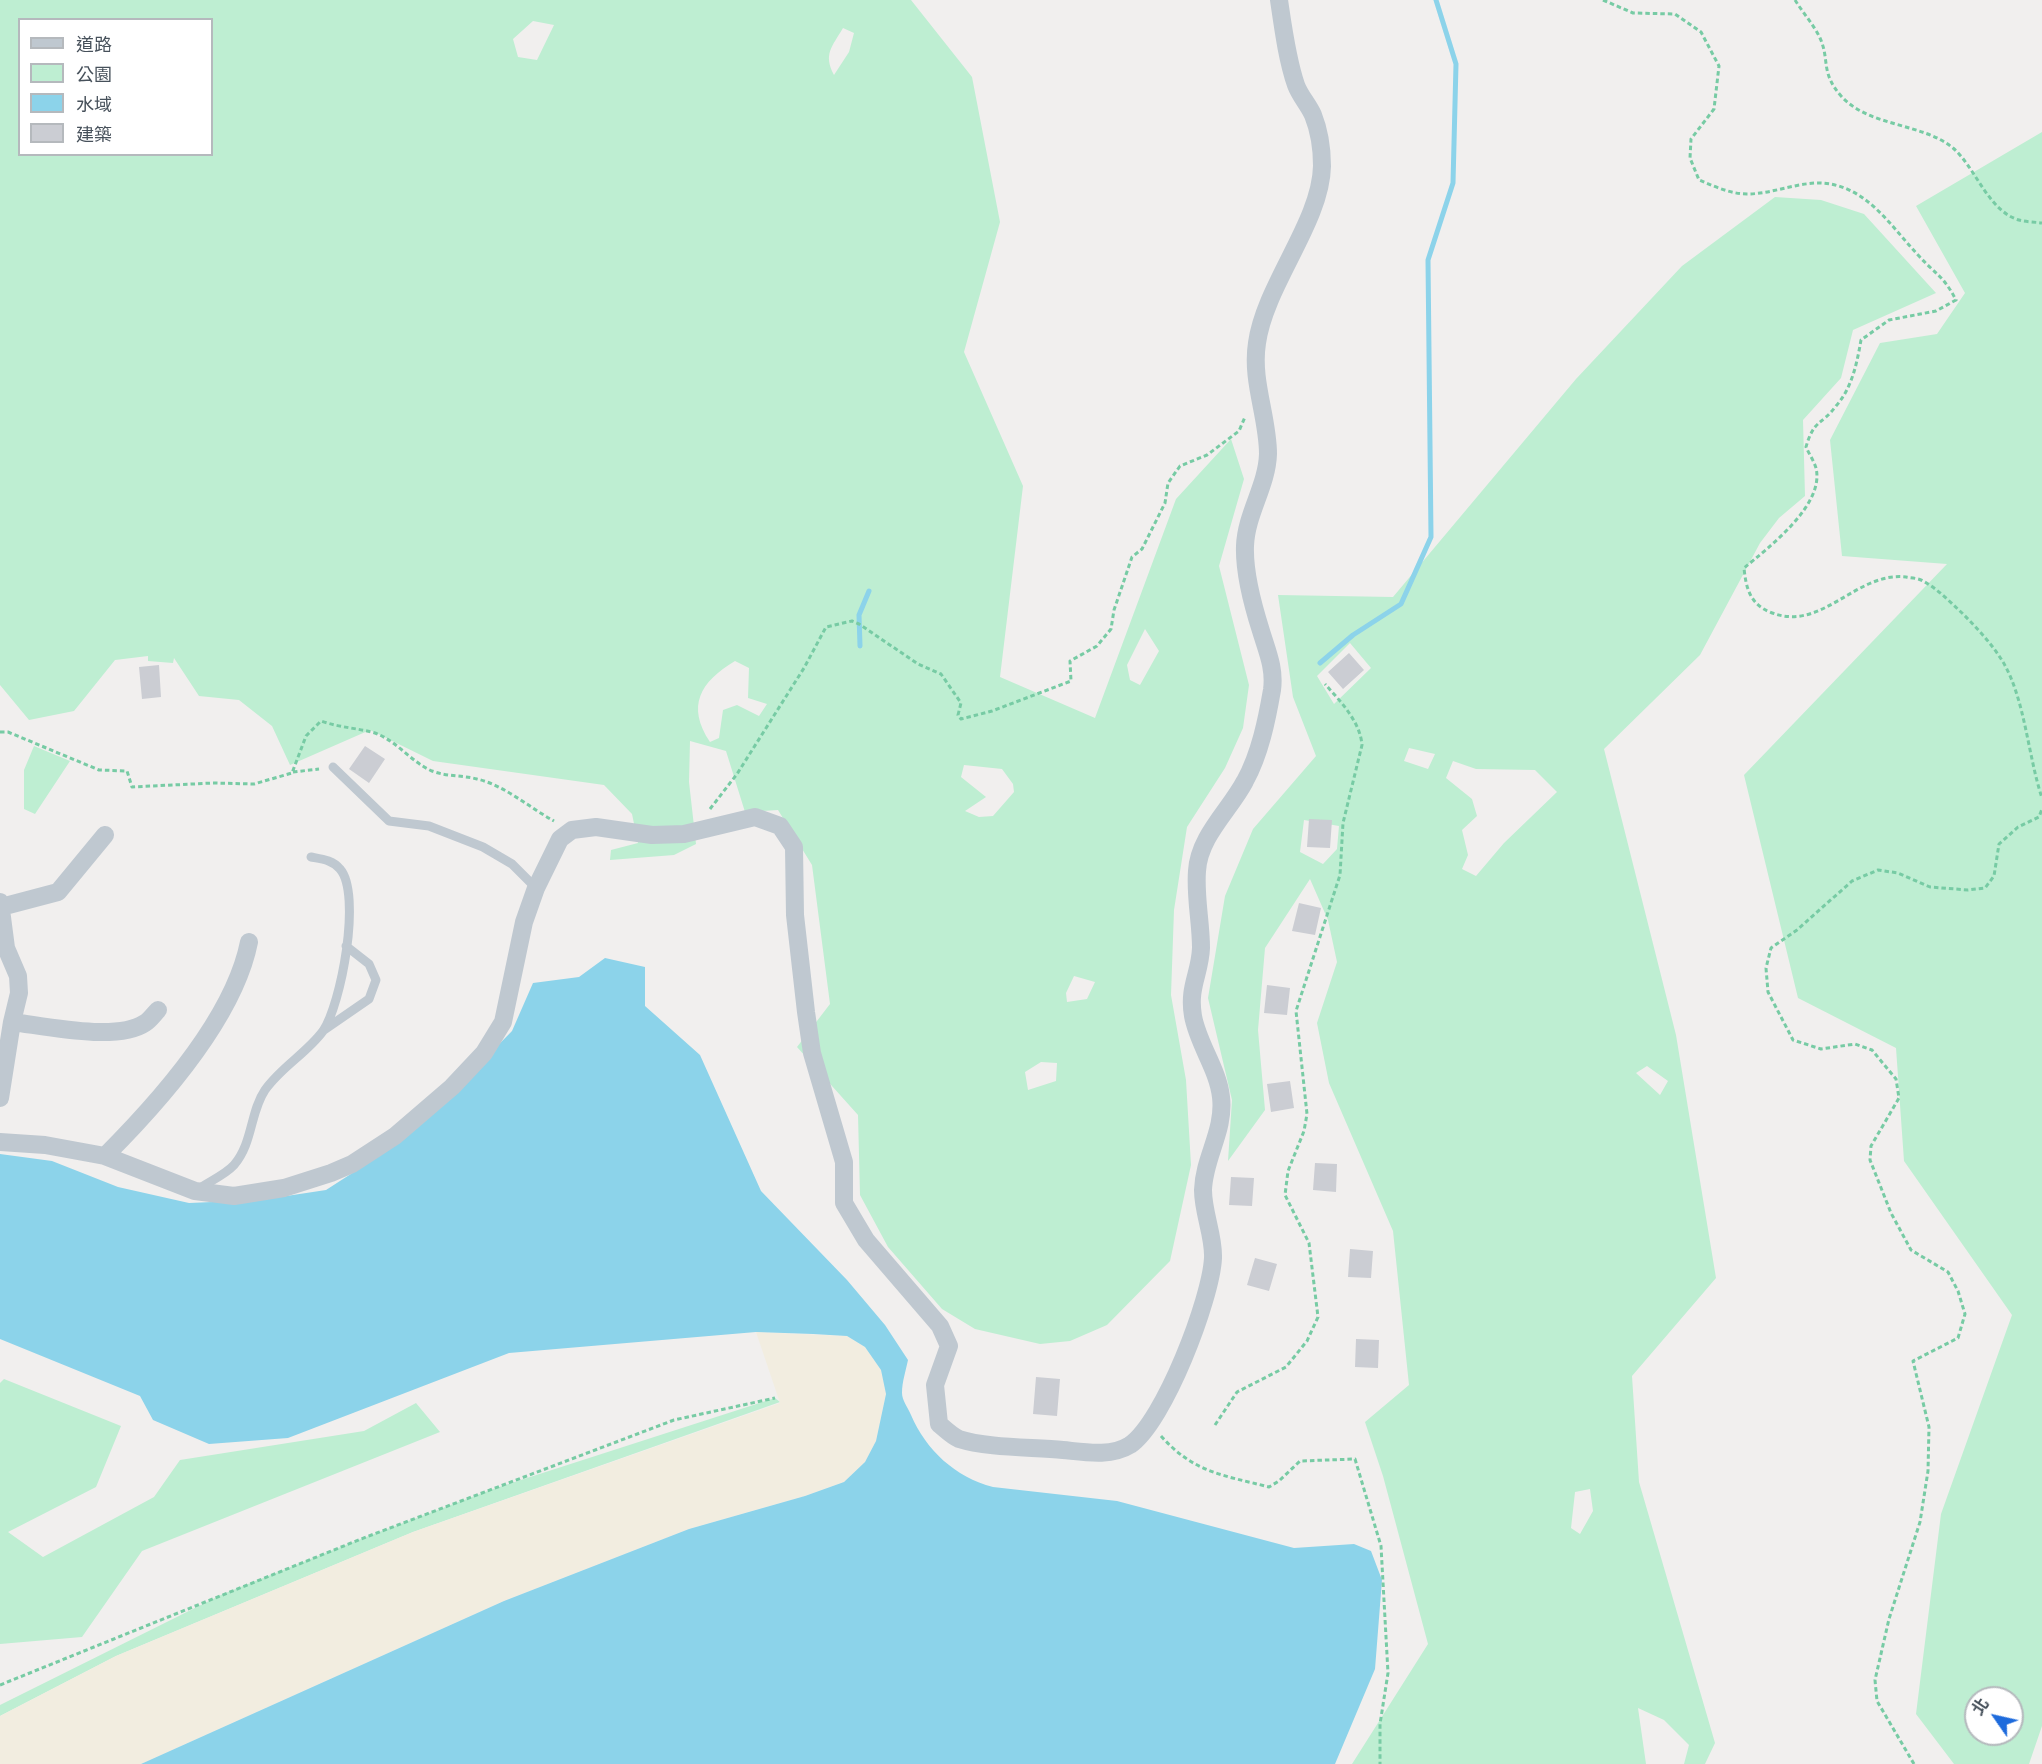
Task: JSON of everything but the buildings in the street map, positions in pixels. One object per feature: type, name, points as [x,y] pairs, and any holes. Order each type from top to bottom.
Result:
[{"type":"street","points":[[0,1142],[45,1145],[105,1156],[195,1191],[234,1196],[259,1193],[331,1173],[352,1164],[395,1136],[452,1087],[484,1053],[503,1022],[524,922],[536,888],[560,839],[572,830],[596,827],[652,835],[684,834],[755,817],[780,826],[794,847],[795,915],[806,1012],[812,1053],[844,1162],[844,1203],[866,1240],[940,1326],[949,1346],[935,1385],[939,1424],[956,1438],[1091,1453],[1113,1452],[1130,1445],[1150,1425],[1183,1360],[1198,1319],[1213,1257],[1205,1220],[1203,1188],[1207,1166],[1218,1135],[1221,1097],[1216,1076],[1193,1020],[1190,992],[1201,955],[1197,866],[1202,848],[1246,780],[1256,757],[1273,683],[1272,664],[1259,627],[1245,547],[1252,508],[1268,461],[1267,434],[1258,388],[1257,344],[1290,254],[1316,201],[1322,168],[1320,143],[1312,114],[1296,87],[1279,0]]},
{"type":"street","points":[[0,1098],[19,993],[18,976],[6,948],[1,905],[58,892],[105,835]]},
{"type":"street","points":[[105,1156],[139,1122],[182,1068],[222,1010],[245,964],[249,942]]},
{"type":"street","points":[[12,1022],[94,1031],[129,1029],[146,1023],[158,1010]]},
{"type":"lane","points":[[333,767],[389,821],[429,826],[483,847],[512,864],[536,888]]},
{"type":"lane","points":[[311,857],[333,862],[341,870],[348,884],[349,919],[340,986],[333,1011],[322,1031]]},
{"type":"lane","points":[[195,1191],[234,1165],[248,1141],[256,1107],[266,1089],[322,1031],[369,999],[376,980],[369,964],[345,946]]},
{"type":"path","points":[[1603,0],[1633,13],[1674,14],[1701,32],[1719,66],[1714,109],[1691,140],[1690,158],[1699,180],[1724,190],[1746,194],[1817,183],[1846,189],[1863,198],[1889,220],[1918,256],[1946,280],[1956,300],[1936,311],[1889,320],[1861,340],[1854,373],[1837,406],[1811,429],[1806,447],[1816,470],[1814,497],[1780,537],[1744,568],[1747,592],[1763,609],[1783,618],[1811,616],[1873,582],[1894,576],[1921,579],[1940,593],[1979,630],[2004,663],[2016,695],[2042,798]]},
{"type":"path","points":[[1795,0],[1821,39],[1826,74],[1842,98],[1880,120],[1938,139],[1952,147],[1970,166],[1998,208],[2019,220],[2042,223]]},
{"type":"path","points":[[706,828],[702,816],[716,804],[737,774],[804,668],[826,627],[852,621],[918,664],[941,674],[961,704],[958,715],[961,719],[992,711],[1071,681],[1070,661],[1097,646],[1111,629],[1114,610],[1132,556],[1142,549],[1165,504],[1168,483],[1180,466],[1207,454],[1239,431],[1258,388]]},
{"type":"path","points":[[1215,1425],[1237,1392],[1286,1367],[1307,1341],[1318,1317],[1309,1243],[1285,1195],[1288,1171],[1304,1131],[1307,1114],[1296,1011],[1340,875],[1343,823],[1362,745],[1361,735],[1348,712],[1325,684]]},
{"type":"path","points":[[292,772],[306,736],[321,721],[342,729],[375,733],[393,742],[404,753],[431,771],[452,777],[478,779],[572,830]]},
{"type":"path","points":[[0,732],[8,732],[99,770],[127,771],[132,787],[213,783],[254,784],[292,772],[333,767]]},
{"type":"path","points":[[1914,1764],[1877,1701],[1875,1680],[1889,1619],[1920,1522],[1928,1471],[1929,1427],[1913,1361],[1958,1338],[1965,1314],[1948,1272],[1911,1250],[1891,1213],[1869,1160],[1871,1146],[1899,1098],[1896,1079],[1872,1050],[1856,1044],[1821,1049],[1793,1040],[1768,992],[1766,968],[1771,948],[1797,930],[1852,880],[1878,870],[1898,873],[1930,887],[1968,890],[1985,888],[1994,876],[1999,844],[2018,827],[2039,818],[2042,809]]},
{"type":"path","points":[[0,1685],[361,1539],[674,1420],[775,1398]]},
{"type":"path","points":[[1150,1425],[1172,1448],[1202,1470],[1269,1486],[1279,1481],[1300,1461],[1318,1458],[1355,1459],[1381,1546],[1389,1673],[1380,1724],[1380,1764]]},
{"type":"green space","points":[[0,0],[911,0],[972,77],[1000,222],[964,352],[1023,486],[1000,677],[1095,718],[1176,499],[1231,439],[1244,479],[1219,566],[1249,685],[1243,728],[1225,768],[1187,827],[1174,910],[1171,995],[1186,1080],[1191,1165],[1170,1261],[1107,1325],[1070,1341],[1040,1344],[975,1329],[942,1309],[888,1247],[860,1195],[858,1115],[797,1047],[830,1004],[812,865],[778,810],[745,812],[726,751],[690,741],[689,782],[696,844],[674,855],[610,860],[611,850],[638,843],[632,814],[604,785],[433,761],[370,730],[290,765],[272,726],[239,700],[199,696],[174,658],[173,663],[148,661],[148,656],[115,660],[74,711],[29,720],[0,685]],"holes":[[[533,21],[554,25],[537,60],[518,57],[513,39]],[[843,28],[854,33],[849,52],[834,75],[829,56]],[[1145,629],[1159,651],[1140,685],[1130,680],[1127,665]],[[735,661],[749,668],[748,698],[767,704],[759,716],[737,705],[723,710],[719,738],[710,742],[703,729],[698,706],[705,686]],[[964,765],[1002,769],[1013,784],[1014,792],[993,816],[979,817],[965,811],[986,797],[961,777]],[[1074,976],[1095,982],[1087,999],[1067,1002],[1066,993]],[[1041,1062],[1057,1063],[1056,1081],[1028,1090],[1025,1072]]]},
{"type":"green space","points":[[2042,132],[2042,1726],[2029,1764],[1954,1764],[1916,1714],[1941,1514],[2012,1315],[1904,1161],[1896,1048],[1798,998],[1744,775],[1947,564],[1842,556],[1830,440],[1880,343],[1937,334],[1965,293],[1916,206]]},
{"type":"green space","points":[[1775,197],[1821,200],[1864,214],[1936,293],[1853,330],[1841,378],[1803,420],[1805,496],[1779,518],[1760,543],[1700,655],[1604,749],[1676,1035],[1716,1278],[1632,1376],[1639,1482],[1715,1743],[1705,1764],[1684,1764],[1689,1745],[1664,1720],[1638,1708],[1646,1764],[1352,1764],[1428,1644],[1383,1476],[1365,1422],[1409,1385],[1393,1231],[1329,1083],[1317,1023],[1337,962],[1328,920],[1310,879],[1265,948],[1258,1030],[1265,1110],[1228,1161],[1232,1100],[1208,998],[1225,896],[1253,829],[1316,756],[1293,697],[1278,595],[1393,597],[1576,379],[1682,266]],"holes":[[[1350,643],[1371,668],[1334,704],[1317,676]],[[1409,748],[1435,754],[1428,769],[1404,761]],[[1453,761],[1476,769],[1535,770],[1557,792],[1504,843],[1476,876],[1462,869],[1468,855],[1462,830],[1477,816],[1472,799],[1446,778]],[[1304,820],[1339,826],[1337,849],[1323,864],[1300,852]],[[1647,1066],[1668,1081],[1660,1095],[1636,1073]],[[1590,1489],[1593,1511],[1580,1534],[1571,1528],[1575,1492]]]},
{"type":"green space","points":[[34,746],[70,761],[35,814],[24,809],[24,770]]},
{"type":"green space","points":[[4,1379],[121,1426],[96,1487],[8,1532],[43,1557],[154,1497],[180,1460],[364,1431],[416,1403],[440,1432],[142,1551],[82,1637],[0,1644],[0,1383]]},
{"type":"green space","points":[[775,1398],[780,1402],[413,1532],[116,1656],[0,1716],[0,1705],[223,1594],[493,1489]]},
{"type":"sand","points":[[756,1332],[847,1336],[865,1347],[881,1370],[886,1394],[876,1441],[865,1462],[844,1482],[805,1496],[689,1529],[504,1601],[141,1764],[0,1764],[0,1716],[116,1656],[413,1532],[780,1403]]},
{"type":"water","points":[[605,958],[645,967],[645,1006],[700,1055],[761,1191],[847,1280],[885,1325],[908,1360],[902,1389],[905,1404],[925,1440],[954,1469],[993,1487],[1117,1501],[1294,1548],[1354,1544],[1371,1551],[1382,1580],[1375,1669],[1335,1764],[141,1764],[504,1601],[689,1529],[805,1496],[844,1482],[865,1462],[876,1441],[886,1394],[881,1370],[865,1347],[847,1336],[756,1332],[509,1353],[288,1438],[209,1444],[153,1420],[140,1396],[0,1339],[0,1154],[52,1161],[118,1187],[189,1203],[260,1200],[326,1190],[399,1143],[464,1080],[512,1031],[533,983],[579,977]]},
{"type":"waterway","points":[[1320,663],[1353,635],[1401,604],[1431,537],[1428,260],[1453,183],[1456,64],[1436,0]]},
{"type":"waterway","points":[[860,646],[859,615],[869,591]]}]
